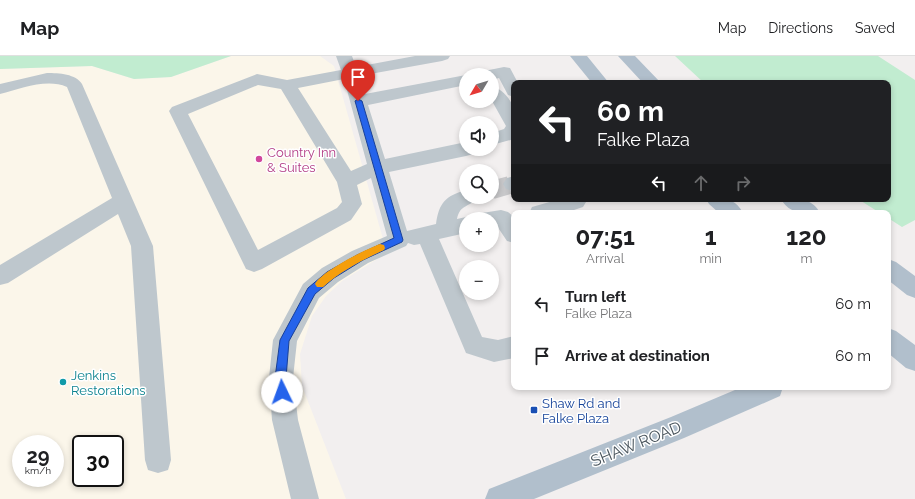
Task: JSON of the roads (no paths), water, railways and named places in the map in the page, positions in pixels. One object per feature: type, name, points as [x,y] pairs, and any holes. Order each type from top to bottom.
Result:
[{"type":"main road","points":[[578,56],[598,80]]},
{"type":"main road","points":[[626,56],[650,80]]},
{"type":"main road","points":[[719,202],[729,210]]},
{"type":"main road","points":[[795,202],[806,210]]},
{"type":"main road","points":[[891,270],[915,288]]},
{"type":"main road","points":[[900,344],[915,360]]},
{"type":"main road","points":[[717,410],[736,390]]},
{"type":"main road","name":"SHAW ROAD","points":[[499,499],[675,429],[765,390]]},
{"type":"street","points":[[287,85],[347,180],[352,204],[344,214],[254,263],[178,111],[257,79],[287,85],[347,65],[442,56]]},
{"type":"street","points":[[347,65],[399,240]]},
{"type":"street","points":[[499,73],[504,72],[511,85]]},
{"type":"street","points":[[0,89],[48,78],[68,80],[74,84],[142,246],[158,460]]},
{"type":"street","points":[[358,101],[459,81]]},
{"type":"street","points":[[393,94],[425,99],[459,92]]},
{"type":"street","points":[[499,99],[511,119]]},
{"type":"street","points":[[499,137],[511,133]]},
{"type":"street","points":[[499,141],[511,139]]},
{"type":"street","points":[[436,155],[459,146]]},
{"type":"street","points":[[347,180],[377,168],[459,150]]},
{"type":"street","points":[[459,200],[456,201],[448,211],[436,232],[474,345],[486,350],[501,352],[511,348]]},
{"type":"street","points":[[0,276],[123,201]]},
{"type":"street","points":[[554,210],[578,205]]},
{"type":"street","points":[[305,499],[285,420],[281,378],[285,340],[311,291],[330,275],[360,257],[399,240],[459,227]]},
{"type":"tunnel","points":[[499,188],[511,185]]},
{"type":"place","name":"Country Inn & Suites","points":[[259,159]]},
{"type":"place","name":"Jenkins Restorations","points":[[63,382]]},
{"type":"place","name":"Shaw Rd and Falke Plaza","points":[[534,410]]}]
